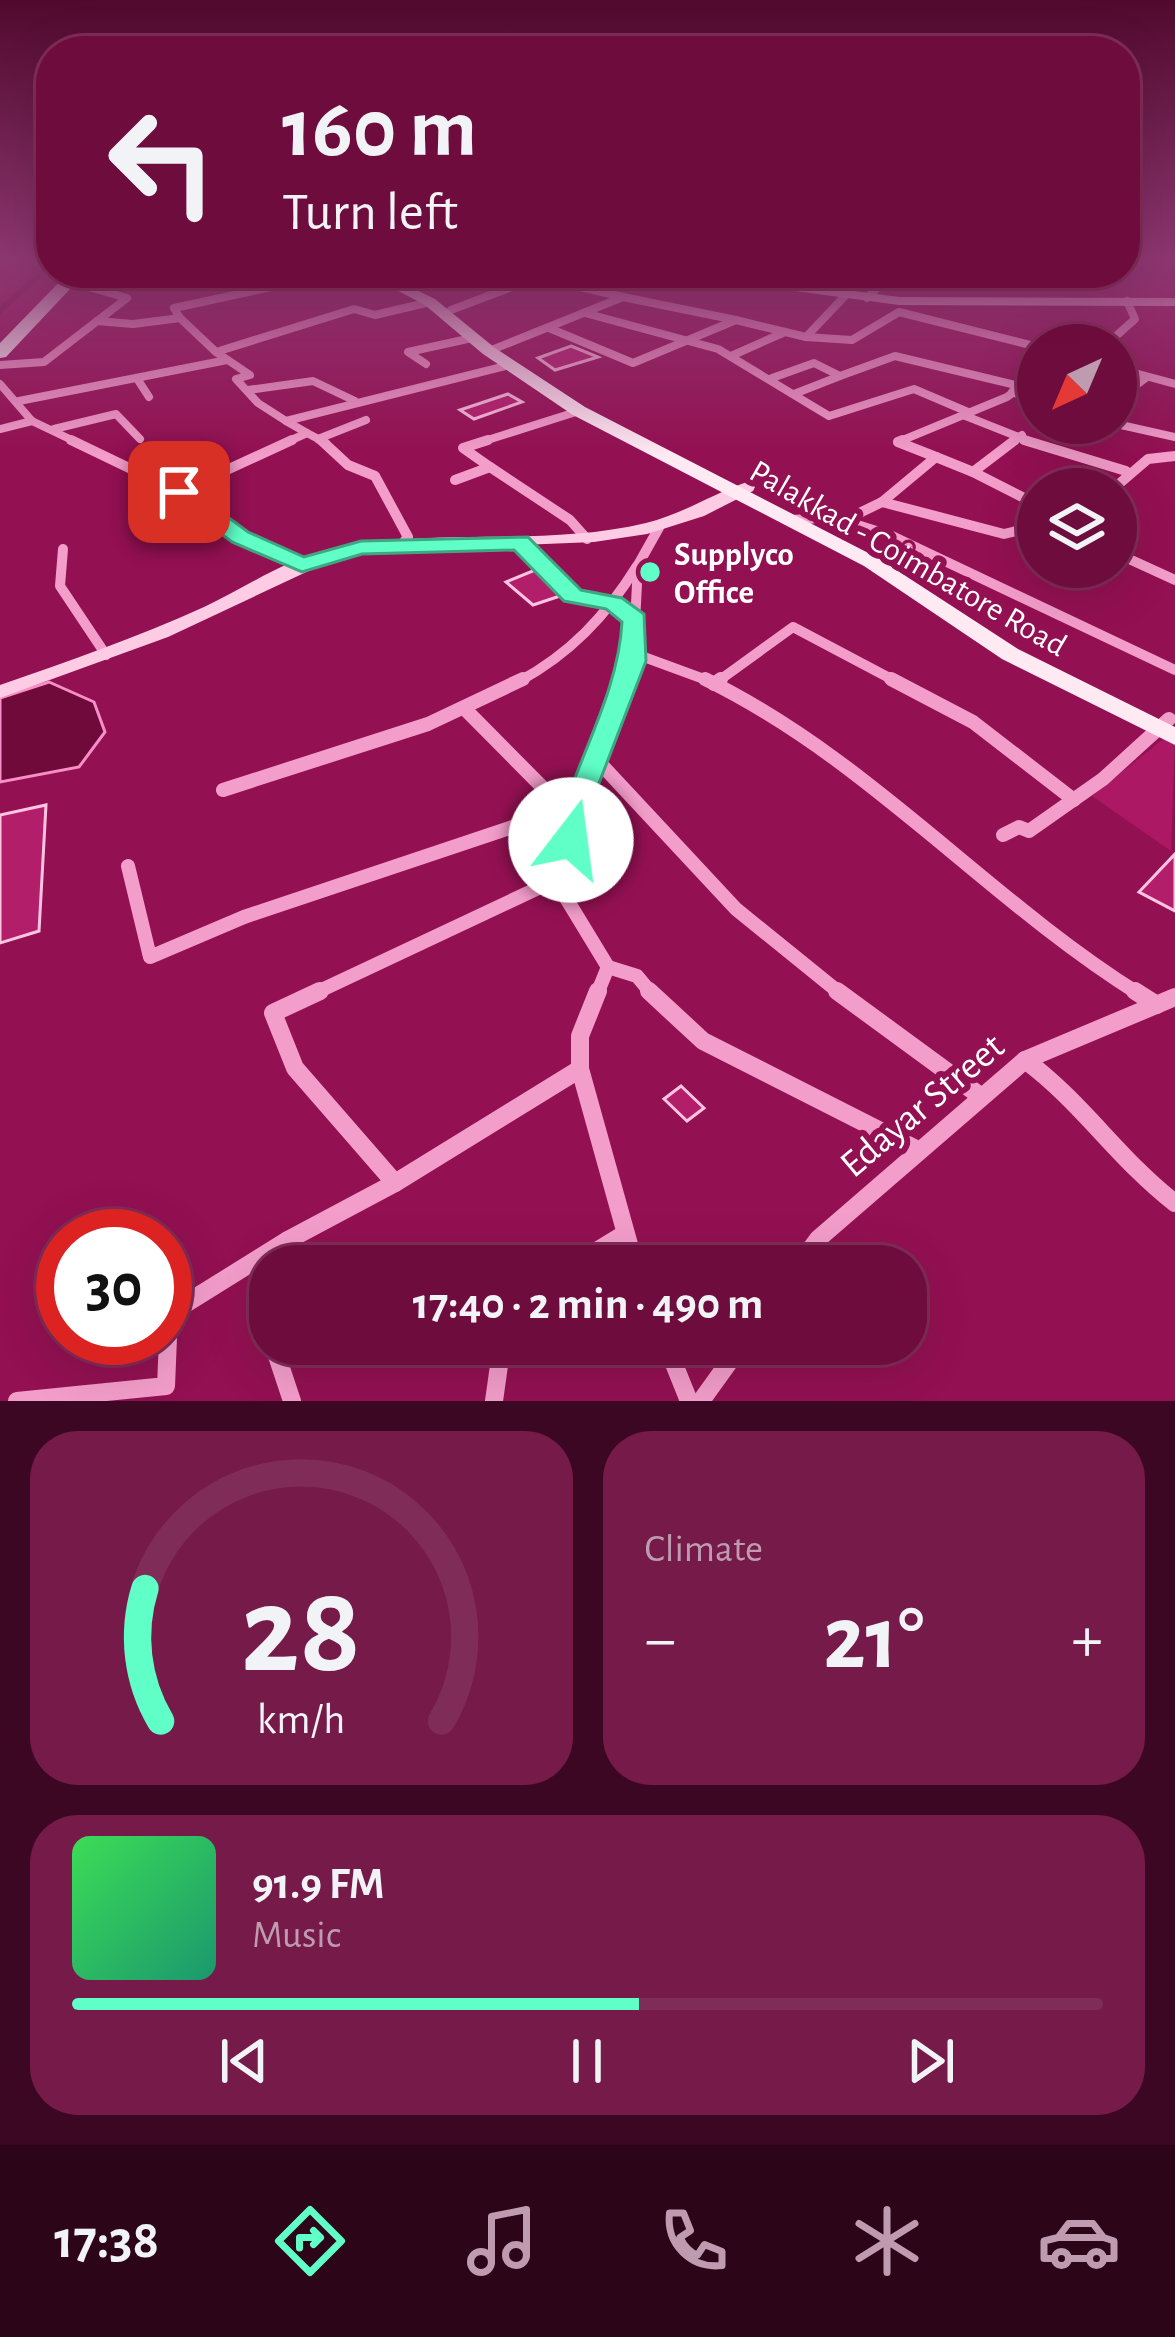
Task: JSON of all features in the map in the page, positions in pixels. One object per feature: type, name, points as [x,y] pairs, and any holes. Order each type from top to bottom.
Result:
[{"type":"highway","points":[[0,353],[26,324]]},
{"type":"main road","name":"Palakkad - Coimbatore Road","points":[[459,324],[550,387],[801,519],[1010,654],[1169,727]]},
{"type":"main road","name":"Palakkad - Coimbatore Road","points":[[466,324],[492,350]]},
{"type":"main road","name":"Palakkad - Coimbatore Road","points":[[550,387],[580,411],[742,489]]},
{"type":"street","points":[[0,365],[44,362],[93,324]]},
{"type":"street","points":[[187,324],[216,352],[250,374],[236,380],[286,421],[348,465],[375,476],[408,537],[402,544]]},
{"type":"street","points":[[216,352],[305,324]]},
{"type":"street","points":[[426,364],[408,352],[492,350],[558,324]]},
{"type":"street","points":[[628,324],[731,356],[829,416],[914,389],[1017,435]]},
{"type":"street","points":[[550,328],[633,363],[725,324]]},
{"type":"street","points":[[754,324],[806,337],[852,340],[874,324]]},
{"type":"street","points":[[806,337],[818,324]]},
{"type":"street","points":[[959,324],[1017,341]]},
{"type":"street","points":[[731,356],[786,332]]},
{"type":"street","points":[[286,421],[444,377],[466,380],[492,350]]},
{"type":"street","points":[[794,394],[895,356],[1016,389]]},
{"type":"street","points":[[19,400],[227,360]]},
{"type":"street","points":[[772,378],[814,362],[839,376]]},
{"type":"street","points":[[1137,374],[1175,384]]},
{"type":"street","points":[[1137,384],[1147,377]]},
{"type":"street","points":[[138,380],[149,397]]},
{"type":"street","points":[[248,390],[313,381],[355,400]]},
{"type":"street","points":[[0,384],[19,400],[32,421]]},
{"type":"street","points":[[1016,389],[898,442],[1017,494]]},
{"type":"street","points":[[580,411],[463,448],[570,520],[587,539]]},
{"type":"street","points":[[53,429],[116,414],[140,440]]},
{"type":"street","points":[[179,492],[313,436],[366,420]]},
{"type":"street","points":[[0,429],[32,421],[53,429],[179,492],[240,537],[302,565]]},
{"type":"street","points":[[1137,429],[1175,437]]},
{"type":"street","points":[[974,472],[1017,438]]},
{"type":"street","points":[[1044,444],[1117,468]]},
{"type":"street","points":[[1132,468],[1160,453],[1175,456]]},
{"type":"street","points":[[845,520],[882,502],[907,476],[936,457]]},
{"type":"street","points":[[455,480],[490,467]]},
{"type":"street","points":[[0,692],[106,655],[302,565],[361,548],[587,539],[661,524],[742,489]]},
{"type":"street","points":[[882,502],[1004,534],[1017,531]]},
{"type":"street","points":[[801,519],[845,520],[892,536],[1175,670]]},
{"type":"street","points":[[223,790],[324,760],[464,708],[573,642],[614,603],[661,524]]},
{"type":"street","points":[[520,542],[573,596],[614,603],[635,619]]},
{"type":"street","points":[[63,549],[60,586],[106,655]]},
{"type":"street","points":[[1137,563],[1175,580]]},
{"type":"street","points":[[638,565],[634,653],[598,761],[572,808],[564,876],[571,912],[608,967],[637,976],[668,1014],[703,1042],[918,1150]]},
{"type":"street","points":[[714,684],[793,627],[973,722],[1074,800]]},
{"type":"street","points":[[634,653],[663,660],[714,684],[795,729],[1076,952],[1166,1001]]},
{"type":"street","points":[[464,708],[572,808]]},
{"type":"street","points":[[1003,835],[1019,827],[1029,831],[1134,758],[1169,727]]},
{"type":"street","points":[[598,761],[631,787],[666,835],[738,910],[831,989],[979,1095]]},
{"type":"street","points":[[128,866],[150,957],[244,917],[572,808]]},
{"type":"street","points":[[395,1183],[295,1068],[272,1013],[564,876]]},
{"type":"street","points":[[608,967],[580,1036],[580,1069],[627,1245]]},
{"type":"street","name":"Edayar Street","points":[[814,1245],[979,1095],[1025,1060],[1166,1001]]},
{"type":"street","points":[[1025,1060],[1068,1092],[1134,1171],[1175,1203]]},
{"type":"street","points":[[17,1401],[166,1386],[169,1314],[580,1069]]},
{"type":"street","points":[[605,1245],[623,1234]]},
{"type":"street","points":[[287,1245],[288,1240]]},
{"type":"street","points":[[280,1365],[292,1401]]},
{"type":"street","points":[[494,1401],[499,1365]]},
{"type":"street","points":[[674,1365],[689,1401]]},
{"type":"street","points":[[700,1401],[727,1365]]},
{"type":"shaded area","points":[[49,682],[94,702],[105,732],[79,767],[0,782],[0,698]]},
{"type":"shaded area","points":[[1167,736],[1175,739],[1171,851],[1092,796]]},
{"type":"building","points":[[571,346],[598,357],[555,370],[538,358]]},
{"type":"building","points":[[508,394],[522,402],[474,419],[460,410]]},
{"type":"building","points":[[535,570],[560,596],[533,605],[506,582]]},
{"type":"building","points":[[46,805],[39,931],[0,943],[0,815]]},
{"type":"building","points":[[1175,854],[1175,911],[1139,892]]},
{"type":"building","points":[[681,1086],[704,1108],[687,1121],[664,1099]]},
{"type":"place","name":"Supplyco Office","points":[[650,572]]},
{"type":"route","points":[[179,492],[240,537],[302,565],[361,548],[520,542],[573,596],[614,603],[635,619],[633,661],[598,761],[581,791],[571,840]]}]
